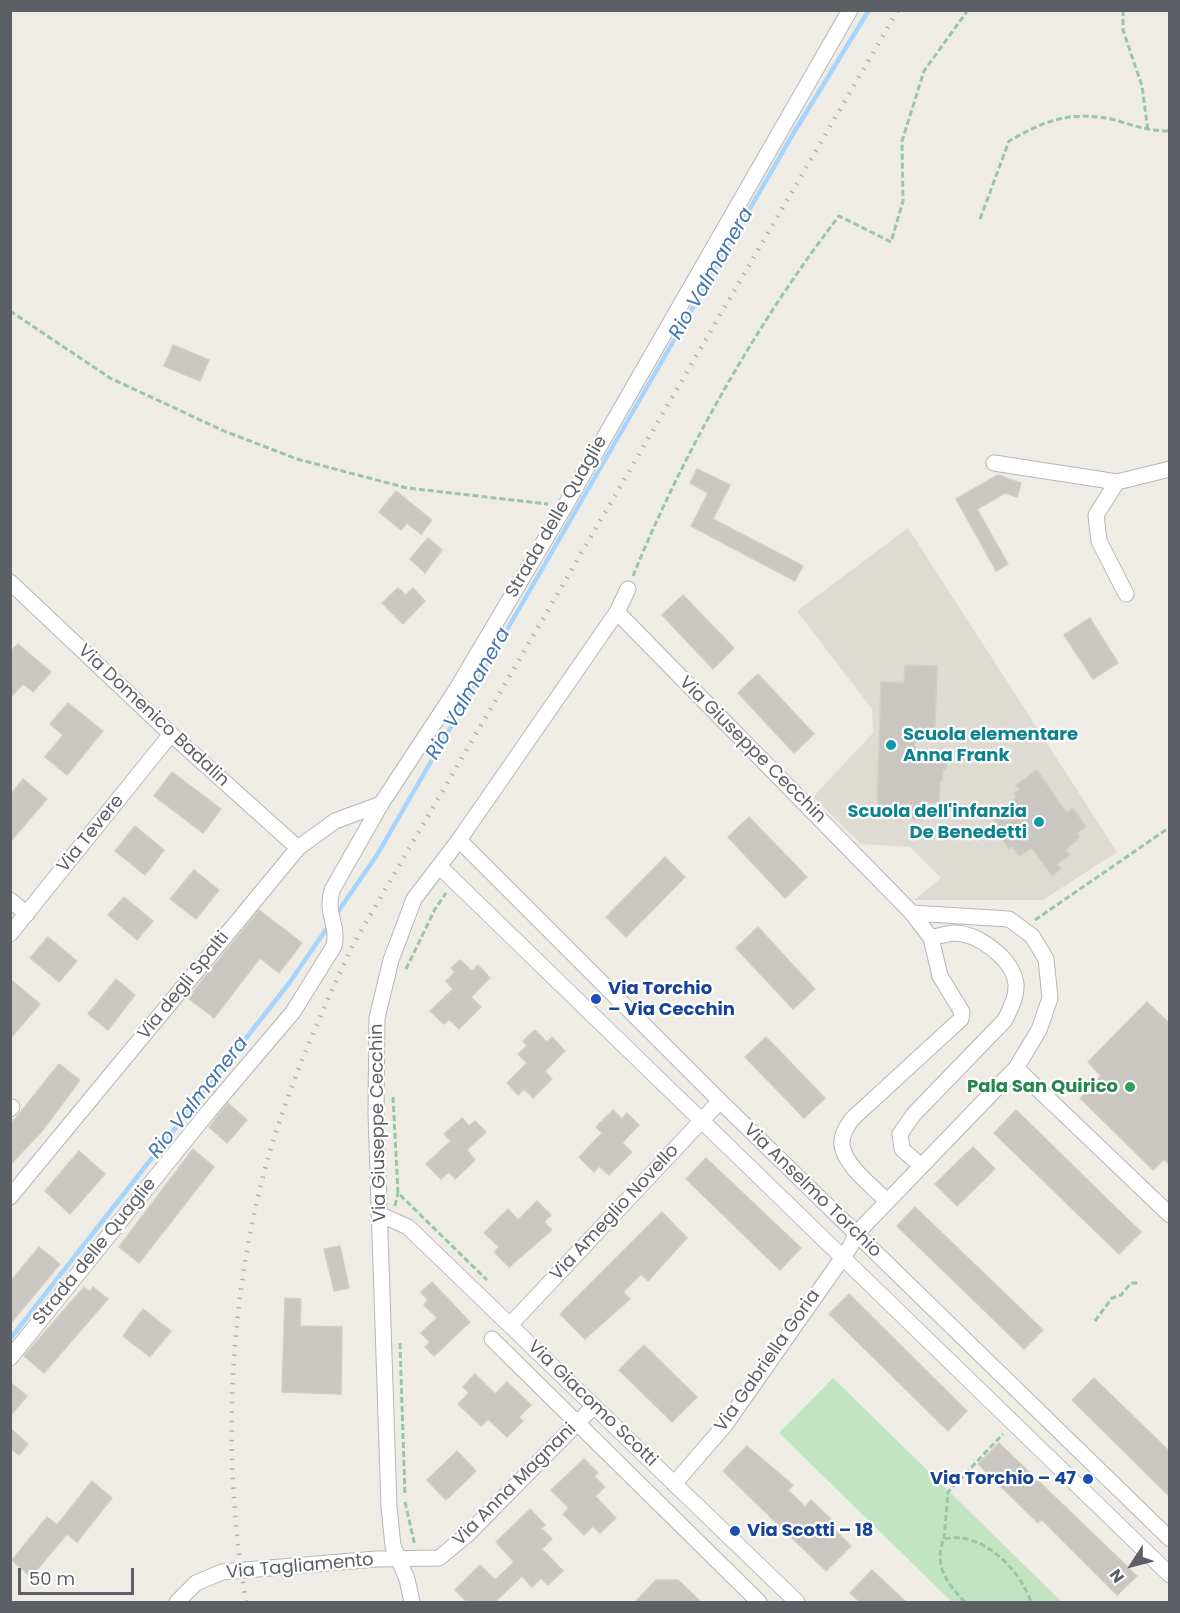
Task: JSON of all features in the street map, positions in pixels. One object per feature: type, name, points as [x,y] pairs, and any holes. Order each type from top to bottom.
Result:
[{"type":"street","name":"Strada delle Quaglie","points":[[10,1358],[208,1111],[293,1012],[334,946],[336,936],[328,904],[332,890],[381,804],[456,690],[565,506],[850,10]]},
{"type":"street","points":[[994,463],[1117,482],[1170,469]]},
{"type":"street","points":[[1117,482],[1096,515],[1099,541],[1126,594]]},
{"type":"street","name":"Via Domenico Badalin","points":[[10,582],[171,734],[298,848]]},
{"type":"street","name":"Via Giuseppe Cecchin","points":[[412,1602],[407,1579],[396,1560],[389,1507],[386,1217],[376,1113],[377,1018],[391,960],[414,899],[459,840],[617,612],[628,589]]},
{"type":"street","name":"Via Giuseppe Cecchin","points":[[617,612],[912,913],[931,938]]},
{"type":"street","name":"Via Tevere","points":[[10,934],[171,734]]},
{"type":"street","name":"Via degli Spalti","points":[[10,1197],[298,848],[335,821],[381,804]]},
{"type":"street","name":"Via Anselmo Torchio","points":[[459,840],[720,1101],[1170,1539]]},
{"type":"street","points":[[439,866],[1170,1575]]},
{"type":"street","points":[[10,900],[27,914]]},
{"type":"street","points":[[912,913],[1009,919],[1023,929]]},
{"type":"street","name":"Via Gabriella Goria","points":[[674,1484],[725,1425],[856,1234],[886,1200],[1016,1068],[1039,1030],[1050,998],[1046,959],[1032,936],[1023,929]]},
{"type":"street","points":[[886,1200],[850,1162],[842,1145],[844,1132],[852,1119],[961,1019],[962,1012],[940,976],[931,938],[955,933],[974,937],[992,948],[1008,966],[1016,983],[1014,1001],[1005,1020],[914,1114],[900,1134],[902,1149],[920,1165]]},
{"type":"street","points":[[1016,1068],[1170,1215]]},
{"type":"street","name":"Via Ameglio Novello","points":[[510,1325],[720,1101]]},
{"type":"street","name":"Via Giacomo Scotti","points":[[386,1217],[408,1227],[797,1602]]},
{"type":"street","points":[[492,1339],[759,1602]]},
{"type":"street","points":[[999,1410],[1017,1392]]},
{"type":"street","name":"Via Anna Magnani","points":[[396,1560],[440,1558],[461,1540],[594,1406]]},
{"type":"street","name":"Via Tagliamento","points":[[177,1602],[196,1583],[222,1572],[375,1558],[396,1560]]},
{"type":"path","points":[[628,589],[653,526],[729,382],[810,253],[839,216],[891,242],[903,201],[902,141],[924,71],[968,10]]},
{"type":"path","points":[[1122,10],[1123,30],[1142,86],[1148,131]]},
{"type":"path","points":[[980,219],[1009,141],[1043,122],[1077,115],[1114,120],[1148,131],[1170,131]]},
{"type":"path","points":[[10,311],[110,378],[224,431],[297,459],[407,488],[565,506]]},
{"type":"path","points":[[1023,929],[1170,827]]},
{"type":"path","points":[[403,979],[409,959],[429,919],[455,881]]},
{"type":"path","points":[[386,1217],[398,1193],[393,1088]]},
{"type":"path","points":[[398,1193],[488,1281]]},
{"type":"path","points":[[1095,1321],[1112,1298],[1120,1295],[1131,1283],[1139,1283]]},
{"type":"path","points":[[400,1337],[405,1503],[418,1559]]},
{"type":"path","points":[[965,1602],[943,1572],[939,1552],[944,1539],[948,1492],[1012,1424]]},
{"type":"path","points":[[944,1539],[957,1536],[983,1546],[1010,1564],[1026,1586],[1031,1602]]},
{"type":"shaded area","points":[[908,528],[1117,852],[1043,900],[914,900],[941,878],[910,847],[861,844],[813,797],[873,733],[872,709],[797,611]]},
{"type":"green space","points":[[833,1378],[1062,1602],[952,1602],[779,1433]]},
{"type":"building","points":[[173,345],[209,360],[200,381],[164,366]]},
{"type":"building","points":[[697,469],[730,485],[713,519],[803,566],[795,581],[691,526],[708,493],[690,483]]},
{"type":"building","points":[[998,475],[1021,483],[1017,497],[1005,493],[977,509],[1008,564],[996,571],[956,499]]},
{"type":"building","points":[[396,491],[432,520],[421,534],[407,523],[401,530],[379,512]]},
{"type":"building","points":[[428,538],[442,550],[425,573],[410,559]]},
{"type":"building","points":[[398,588],[406,595],[413,588],[425,601],[403,624],[382,603]]},
{"type":"building","points":[[683,595],[734,648],[713,669],[662,615]]},
{"type":"building","points":[[1090,618],[1118,663],[1093,679],[1064,635]]},
{"type":"building","points":[[18,644],[51,672],[33,692],[23,684],[10,698],[10,652]]},
{"type":"building","name":"Scuola elementare Anna Frank","points":[[905,665],[937,666],[935,730],[915,730],[915,754],[946,756],[946,769],[943,769],[942,781],[940,781],[939,803],[923,803],[922,820],[886,818],[887,811],[877,810],[881,682],[904,683]]},
{"type":"building","points":[[758,674],[814,734],[794,753],[738,693]]},
{"type":"building","points":[[68,703],[103,731],[67,775],[45,757],[63,735],[50,724]]},
{"type":"building","name":"Scuola dell'infanzia De Benedetti","points":[[1037,770],[1067,813],[1073,808],[1086,827],[1077,833],[1080,837],[1066,850],[1070,855],[1057,864],[1061,869],[1052,876],[1032,848],[1019,856],[1013,847],[1009,849],[1001,837],[1005,835],[993,817],[1016,797],[1014,793],[1019,790],[1016,785]]},
{"type":"building","points":[[172,772],[221,809],[203,833],[154,796]]},
{"type":"building","points":[[23,779],[47,799],[10,842],[10,795]]},
{"type":"building","points":[[749,817],[807,877],[785,898],[728,837]]},
{"type":"building","points":[[135,826],[164,850],[145,875],[115,851]]},
{"type":"building","points":[[665,857],[685,877],[626,937],[606,917]]},
{"type":"building","points":[[194,870],[219,890],[196,919],[170,899]]},
{"type":"building","points":[[124,897],[153,921],[137,940],[108,915]]},
{"type":"building","points":[[259,910],[302,943],[279,973],[260,958],[214,1018],[188,998]]},
{"type":"building","points":[[758,927],[815,989],[793,1009],[736,948]]},
{"type":"building","points":[[48,937],[77,961],[59,982],[30,958]]},
{"type":"building","points":[[460,960],[472,971],[478,965],[490,978],[471,997],[481,1007],[459,1029],[449,1019],[444,1024],[430,1011],[453,989],[446,981],[455,972],[451,968]]},
{"type":"building","points":[[10,979],[40,1004],[10,1039]]},
{"type":"building","points":[[116,979],[135,995],[108,1030],[88,1014]]},
{"type":"building","name":"Pala San Quirico","points":[[1147,1002],[1170,1024],[1170,1165],[1164,1159],[1153,1170],[1080,1098],[1101,1076],[1088,1062]]},
{"type":"building","points":[[535,1030],[547,1042],[552,1037],[565,1051],[545,1071],[552,1079],[533,1098],[524,1089],[518,1095],[507,1083],[527,1063],[518,1054],[527,1046],[523,1041]]},
{"type":"building","points":[[766,1037],[825,1098],[804,1118],[745,1057]]},
{"type":"building","points":[[59,1064],[80,1080],[43,1130],[10,1165],[10,1125]]},
{"type":"building","points":[[228,1103],[247,1120],[227,1143],[209,1127]]},
{"type":"building","points":[[613,1110],[622,1119],[627,1113],[639,1125],[622,1143],[632,1152],[609,1175],[599,1166],[594,1172],[579,1157],[602,1133],[596,1127]]},
{"type":"building","points":[[1016,1110],[1141,1232],[1119,1254],[994,1133]]},
{"type":"building","points":[[462,1118],[469,1126],[475,1121],[486,1132],[467,1150],[475,1160],[455,1179],[449,1172],[441,1179],[426,1164],[451,1141],[444,1134]]},
{"type":"building","points":[[973,1147],[995,1169],[957,1206],[935,1184]]},
{"type":"building","points":[[193,1149],[214,1167],[139,1263],[119,1247]]},
{"type":"building","points":[[79,1151],[105,1174],[70,1214],[45,1191]]},
{"type":"building","points":[[706,1158],[801,1248],[780,1270],[686,1179]]},
{"type":"building","points":[[537,1201],[551,1215],[544,1222],[552,1230],[509,1267],[494,1252],[499,1247],[484,1233],[508,1209],[518,1220]]},
{"type":"building","points":[[915,1207],[1043,1330],[1024,1349],[897,1226]]},
{"type":"building","points":[[662,1212],[687,1238],[648,1281],[641,1274],[623,1292],[630,1299],[585,1339],[560,1314]]},
{"type":"building","points":[[340,1246],[349,1288],[334,1291],[324,1249]]},
{"type":"building","points":[[39,1247],[60,1264],[10,1324],[10,1282]]},
{"type":"building","points":[[432,1282],[470,1322],[434,1356],[425,1347],[430,1342],[421,1333],[437,1318],[424,1305],[428,1300],[421,1292]]},
{"type":"building","points":[[84,1287],[90,1292],[93,1287],[108,1299],[44,1373],[24,1356]]},
{"type":"building","points":[[849,1294],[967,1411],[948,1431],[829,1314]]},
{"type":"building","points":[[285,1298],[301,1299],[300,1326],[342,1327],[341,1394],[282,1392]]},
{"type":"building","points":[[143,1309],[171,1331],[150,1357],[123,1336]]},
{"type":"building","points":[[644,1345],[697,1397],[672,1422],[619,1370]]},
{"type":"building","points":[[475,1374],[495,1394],[507,1382],[531,1405],[519,1417],[523,1421],[507,1437],[488,1419],[481,1426],[458,1404],[469,1393],[463,1387]]},
{"type":"building","points":[[1094,1378],[1170,1452],[1170,1497],[1072,1400]]},
{"type":"building","points":[[10,1382],[27,1396],[10,1416]]},
{"type":"building","points":[[10,1428],[28,1444],[19,1455],[10,1448]]},
{"type":"building","points":[[999,1443],[1137,1576],[1117,1595],[1042,1520],[1038,1523],[978,1464]]},
{"type":"building","points":[[747,1446],[793,1485],[788,1490],[805,1507],[811,1500],[834,1522],[829,1524],[851,1546],[826,1571],[723,1471]]},
{"type":"building","points":[[457,1451],[476,1471],[446,1500],[427,1480]]},
{"type":"building","points":[[584,1459],[598,1473],[594,1476],[605,1487],[595,1496],[616,1518],[600,1533],[593,1526],[584,1535],[563,1514],[569,1508],[551,1490]]},
{"type":"building","points":[[92,1481],[112,1498],[77,1542],[67,1534],[31,1577],[12,1560],[47,1517],[57,1525]]},
{"type":"building","points":[[530,1509],[545,1525],[541,1528],[552,1539],[542,1549],[563,1571],[548,1585],[541,1578],[532,1587],[522,1576],[495,1602],[467,1602],[455,1590],[480,1565],[495,1580],[514,1562],[496,1542]]},
{"type":"building","points":[[872,1570],[906,1602],[860,1602],[850,1593]]},
{"type":"building","points":[[656,1580],[678,1580],[701,1602],[635,1602]]},
{"type":"waterway","name":"Rio Valmanera","points":[[335,916],[377,855],[793,134],[869,10]]},
{"type":"waterway","name":"Rio Valmanera","points":[[10,1339],[290,982],[329,925]]},
{"type":"railway","points":[[246,1602],[234,1502],[232,1452],[232,1402],[240,1301],[247,1251],[265,1168],[286,1102],[311,1037],[354,943],[898,10]]},
{"type":"place","name":"Scuola elementare Anna Frank","points":[[891,745]]},
{"type":"place","name":"Scuola dell'infanzia De Benedetti","points":[[1039,822]]},
{"type":"place","name":"Via Torchio – Via Cecchin","points":[[596,999]]},
{"type":"place","name":"Pala San Quirico","points":[[1130,1087]]},
{"type":"place","name":"Via Torchio – 47","points":[[1088,1479]]},
{"type":"place","name":"Via Scotti – 18","points":[[735,1531]]}]
